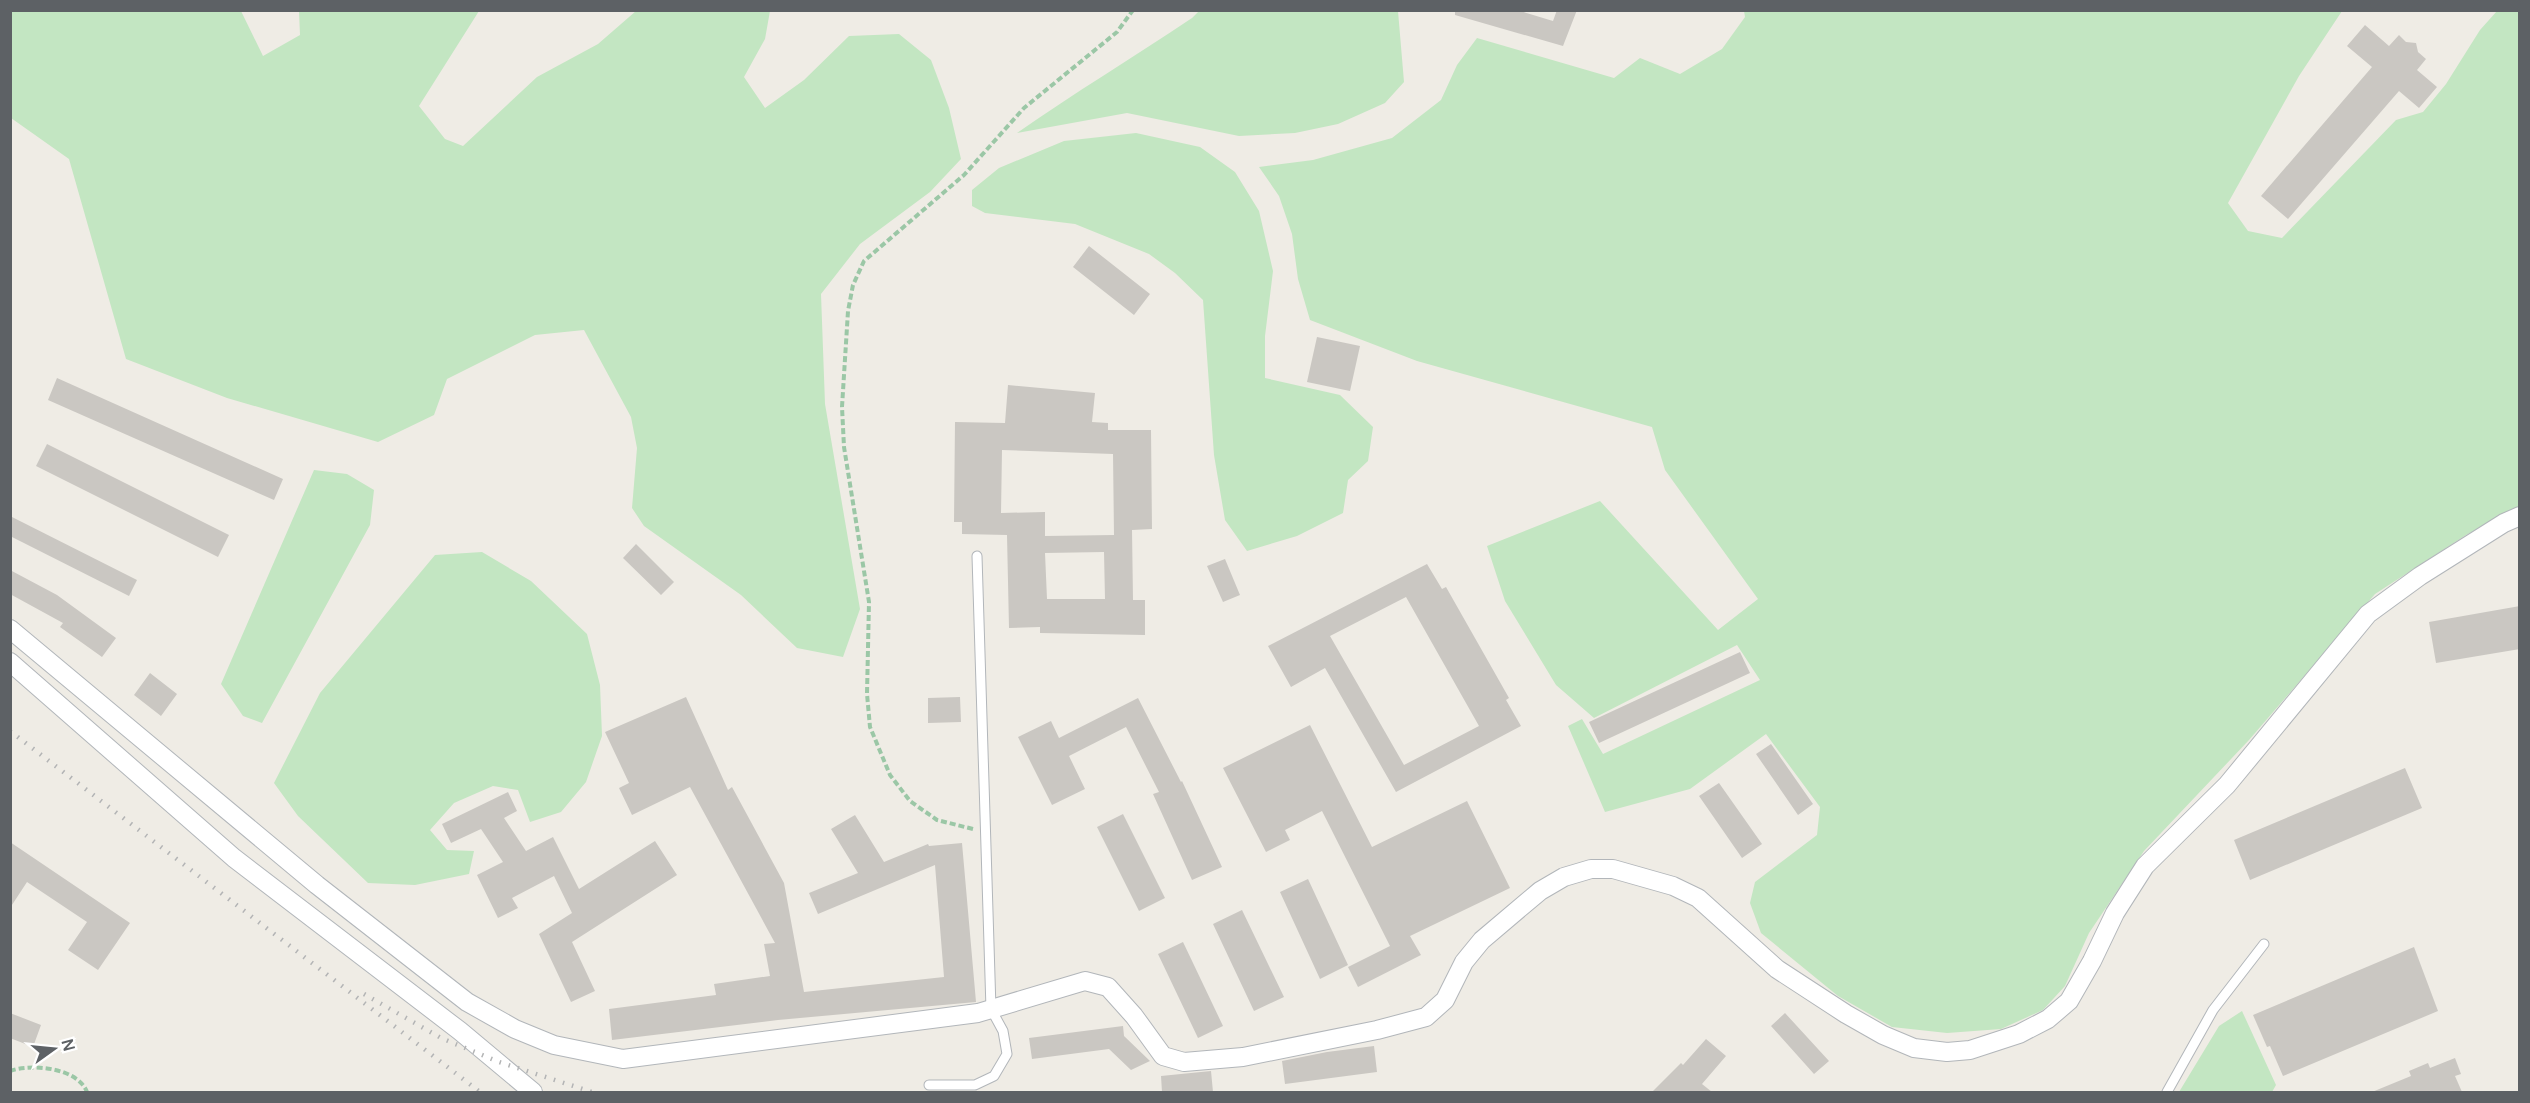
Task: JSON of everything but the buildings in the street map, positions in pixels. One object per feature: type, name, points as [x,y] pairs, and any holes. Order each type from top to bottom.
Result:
[{"type":"street","points":[[10,629],[317,885],[467,1002],[515,1029],[554,1045],[624,1059],[978,1012],[1085,981],[1108,987],[1134,1016],[1163,1056],[1184,1062],[1243,1056],[1377,1030],[1426,1017],[1445,1000],[1464,962],[1482,940],[1540,891],[1564,877],[1590,869],[1613,869],[1673,886],[1698,898],[1777,969],[1883,1035],[1914,1048],[1947,1052],[1970,1050],[2019,1034],[2048,1019],[2069,1001],[2092,961],[2115,913],[2145,866],[2227,785],[2368,614],[2420,576],[2504,523],[2520,516]]},
{"type":"street","points":[[10,662],[234,858],[460,1031],[533,1092]]},
{"type":"lane","points":[[929,1085],[975,1085],[994,1076],[1007,1054],[1004,1031],[991,1009],[977,556]]},
{"type":"lane","points":[[2167,1092],[2213,1010],[2264,944]]},
{"type":"path","points":[[986,832],[937,820],[910,801],[890,775],[870,727],[867,694],[869,602],[843,437],[845,354],[853,285],[864,261],[964,175],[999,133],[1024,108],[1117,32],[1133,10]]},
{"type":"path","points":[[10,1071],[23,1066],[47,1068],[77,1078],[87,1092]]},
{"type":"green space","points":[[11,10],[241,11],[263,56],[300,35],[299,11],[479,11],[419,106],[445,139],[463,146],[537,77],[598,44],[636,11],[770,11],[765,39],[744,77],[765,108],[804,80],[849,36],[899,34],[931,60],[949,108],[961,159],[930,192],[860,244],[821,294],[825,404],[860,609],[843,657],[797,648],[741,595],[644,526],[632,508],[637,448],[631,417],[584,330],[535,335],[447,379],[434,415],[378,442],[227,398],[126,359],[69,159],[11,118]]},
{"type":"green space","points":[[1199,11],[1398,11],[1404,82],[1385,103],[1338,124],[1295,133],[1239,136],[1127,113],[1017,133],[1192,18]]},
{"type":"green space","points":[[1744,11],[2342,11],[2299,76],[2228,203],[2248,231],[2282,238],[2396,120],[2423,112],[2446,84],[2480,30],[2497,11],[2519,11],[2519,507],[2466,535],[2375,594],[2249,740],[2144,851],[2089,933],[2065,986],[2043,1010],[2001,1029],[1947,1033],[1892,1027],[1838,996],[1761,933],[1750,903],[1755,882],[1817,835],[1820,807],[1766,734],[1690,789],[1605,812],[1568,726],[1582,719],[1603,754],[1760,680],[1737,645],[1594,718],[1556,685],[1505,601],[1487,546],[1600,501],[1718,630],[1758,599],[1665,470],[1652,427],[1417,361],[1310,320],[1298,279],[1292,234],[1279,196],[1259,167],[1313,160],[1392,138],[1441,100],[1457,65],[1477,38],[1614,78],[1640,58],[1680,74],[1722,49],[1745,17]]},
{"type":"green space","points":[[1136,133],[1200,147],[1235,172],[1259,211],[1273,271],[1265,336],[1265,378],[1340,395],[1373,427],[1368,461],[1348,480],[1343,513],[1297,536],[1247,551],[1225,520],[1214,455],[1203,300],[1175,273],[1149,254],[1075,224],[985,213],[972,206],[972,190],[999,168],[1064,141]]},
{"type":"green space","points":[[314,470],[347,474],[374,490],[370,525],[262,723],[243,716],[221,684]]},
{"type":"green space","points":[[482,552],[531,581],[587,634],[600,685],[602,736],[586,782],[561,812],[530,822],[518,790],[493,786],[454,803],[430,830],[447,850],[474,851],[469,874],[415,885],[368,883],[298,816],[274,783],[320,693],[435,555]]},
{"type":"green space","points":[[2242,1011],[2276,1085],[2272,1092],[2179,1092],[2219,1026]]},
{"type":"railway","points":[[10,731],[480,1092]]},
{"type":"railway","points":[[364,994],[441,1038],[499,1062],[592,1092]]}]
